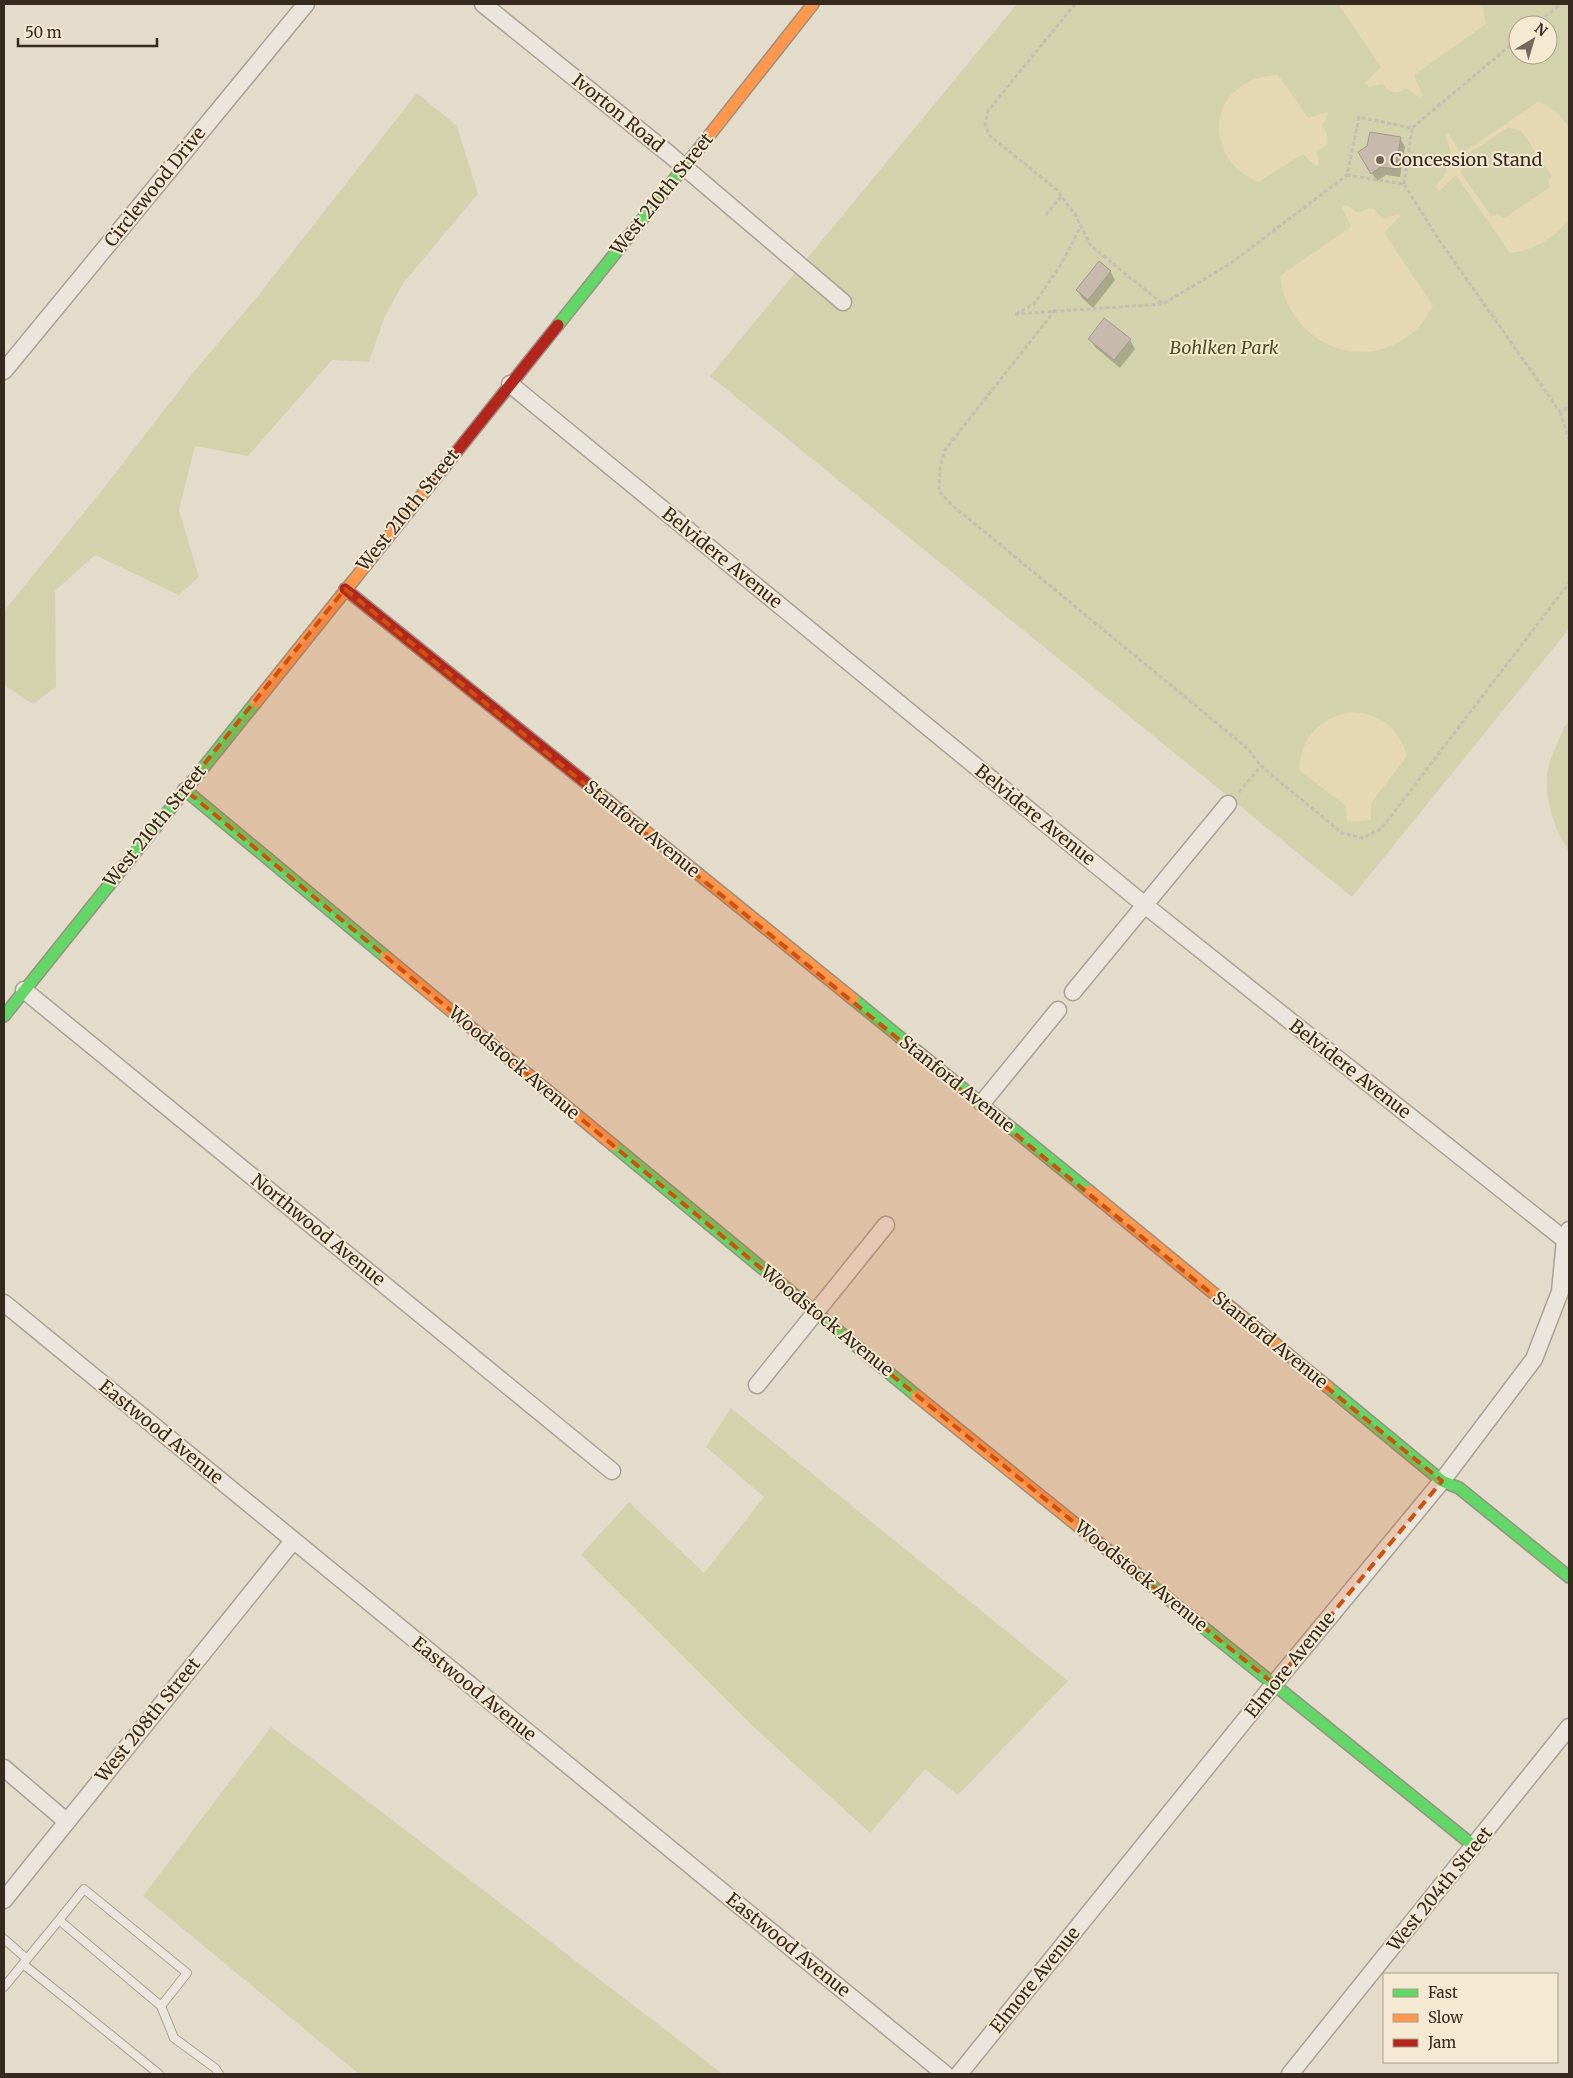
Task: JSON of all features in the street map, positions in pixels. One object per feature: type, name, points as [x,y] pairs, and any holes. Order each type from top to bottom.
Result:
[{"type":"street","name":"Circlewood Drive","points":[[4,371],[306,4]]},
{"type":"street","name":"Ivorton Road","points":[[484,4],[685,167],[843,302]]},
{"type":"street","name":"West 210th Street","points":[[11,1001],[685,167],[813,4]]},
{"type":"street","name":"Belvidere Avenue","points":[[510,384],[1146,906],[1567,1235]]},
{"type":"street","name":"Stanford Avenue","points":[[345,588],[982,1103],[1442,1481],[1458,1488],[1569,1577]]},
{"type":"street","name":"Woodstock Avenue","points":[[184,789],[816,1314],[1475,1847]]},
{"type":"street","points":[[1073,992],[1146,906],[1228,804]]},
{"type":"street","name":"Northwood Avenue","points":[[11,1001],[612,1470]]},
{"type":"street","points":[[982,1103],[1058,1010]]},
{"type":"street","points":[[757,1385],[886,1225]]},
{"type":"street","name":"Elmore Avenue","points":[[959,2074],[1274,1684],[1442,1481],[1534,1359],[1560,1292],[1567,1235]]},
{"type":"street","name":"Eastwood Avenue","points":[[4,1303],[946,2074]]},
{"type":"street","name":"West 208th Street","points":[[4,1900],[293,1541]]},
{"type":"street","name":"West 204th Street","points":[[1290,2074],[1475,1847],[1569,1727]]},
{"type":"street","points":[[4,1768],[66,1821]]},
{"type":"lane","points":[[4,1987],[84,1889],[187,1973],[161,2006]]},
{"type":"lane","points":[[58,1920],[161,2006],[174,2038],[215,2068],[219,2074]]},
{"type":"lane","points":[[4,1938],[25,1961],[159,2074]]},
{"type":"path","points":[[1075,4],[988,111],[985,125],[990,136],[1062,195],[1082,226],[1091,246],[1163,304]]},
{"type":"path","points":[[1547,15],[1561,4]]},
{"type":"path","points":[[1508,47],[1412,128],[1404,184],[1439,240],[1560,412],[1569,439]]},
{"type":"path","points":[[1082,226],[1060,266],[1034,304],[1015,314],[1163,304],[1231,263],[1348,175],[1358,116],[1412,128]]},
{"type":"path","points":[[1348,175],[1404,184]]},
{"type":"path","points":[[1046,215],[1062,195]]},
{"type":"path","points":[[1055,310],[945,450],[940,467],[939,491],[952,506],[1247,748],[1261,766],[1342,833],[1362,838],[1381,829],[1569,584]]},
{"type":"path","points":[[1560,412],[1569,407]]},
{"type":"path","points":[[1228,804],[1261,766]]},
{"type":"highlighted area","points":[[345,589],[1442,1481],[1274,1684],[816,1314],[184,789]]},
{"type":"green space","name":"Bohlken Park","points":[[1017,4],[1569,4],[1569,629],[1352,897],[710,376]]},
{"type":"green space","points":[[417,93],[457,126],[478,194],[404,282],[385,316],[369,362],[332,360],[248,456],[195,446],[179,510],[199,577],[179,595],[95,555],[55,591],[56,687],[33,704],[4,685],[4,611],[99,494],[192,374],[257,297]]},
{"type":"green space","points":[[1569,721],[1569,851],[1555,825],[1549,805],[1547,776],[1552,757],[1564,727]]},
{"type":"green space","points":[[731,1408],[1068,1681],[958,1795],[925,1769],[870,1833],[757,1730],[581,1555],[629,1502],[704,1573],[764,1497],[706,1447]]},
{"type":"green space","points":[[271,1727],[723,2074],[359,2074],[143,1896]]},
{"type":"sand","points":[[1338,4],[1482,4],[1486,24],[1414,75],[1422,95],[1420,97],[1406,88],[1399,92],[1393,92],[1383,84],[1369,87],[1365,83],[1381,67]]},
{"type":"sand","points":[[1278,75],[1308,118],[1327,112],[1328,114],[1322,126],[1327,135],[1328,142],[1327,145],[1317,150],[1319,164],[1316,166],[1303,154],[1258,182],[1243,173],[1231,162],[1223,148],[1219,134],[1220,119],[1224,105],[1234,92],[1252,80]]},
{"type":"sand","points":[[1539,101],[1557,112],[1569,127],[1569,219],[1557,232],[1543,242],[1527,249],[1510,253],[1456,175],[1439,191],[1436,187],[1447,171],[1444,162],[1451,153],[1445,135],[1448,133],[1461,154]],"holes":[[[1508,127],[1521,131],[1552,176],[1549,181],[1550,187],[1504,218],[1497,215],[1491,216],[1460,172],[1464,167],[1463,157]]]},
{"type":"sand","points":[[1346,205],[1358,213],[1373,208],[1383,219],[1398,214],[1400,216],[1384,233],[1433,306],[1418,328],[1397,343],[1375,351],[1353,351],[1332,346],[1313,336],[1297,320],[1286,300],[1280,276],[1351,227],[1342,207]]},
{"type":"sand","points":[[1354,712],[1373,716],[1388,725],[1400,738],[1407,756],[1371,803],[1371,820],[1347,822],[1345,805],[1299,770],[1304,747],[1315,730],[1332,718]]},
{"type":"building","name":"Concession Stand","points":[[1370,132],[1401,137],[1395,169],[1380,167],[1371,174],[1358,152],[1367,146]]},
{"type":"building","points":[[1099,261],[1111,271],[1088,300],[1076,290]]},
{"type":"building","points":[[1104,318],[1131,339],[1114,360],[1088,339]]},
{"type":"traffic: fast","points":[[558,325],[708,137]]},
{"type":"traffic: fast","points":[[4,1016],[256,702]]},
{"type":"traffic: fast","points":[[184,789],[386,957]]},
{"type":"traffic: fast","points":[[853,999],[1089,1191]]},
{"type":"traffic: fast","points":[[613,1145],[917,1396]]},
{"type":"traffic: fast","points":[[1328,1387],[1442,1481],[1459,1488],[1569,1577]]},
{"type":"traffic: fast","points":[[1130,1568],[1475,1847]]},
{"type":"traffic: slow","points":[[708,137],[813,4]]},
{"type":"traffic: slow","points":[[256,702],[434,480]]},
{"type":"traffic: slow","points":[[591,787],[853,999]]},
{"type":"traffic: slow","points":[[386,957],[613,1145]]},
{"type":"traffic: slow","points":[[1089,1191],[1328,1387]]},
{"type":"traffic: slow","points":[[917,1396],[1130,1568]]},
{"type":"traffic: jam","points":[[434,480],[558,325]]},
{"type":"traffic: jam","points":[[345,589],[591,787]]},
{"type":"place","name":"Concession Stand","points":[[1380,160]]}]
